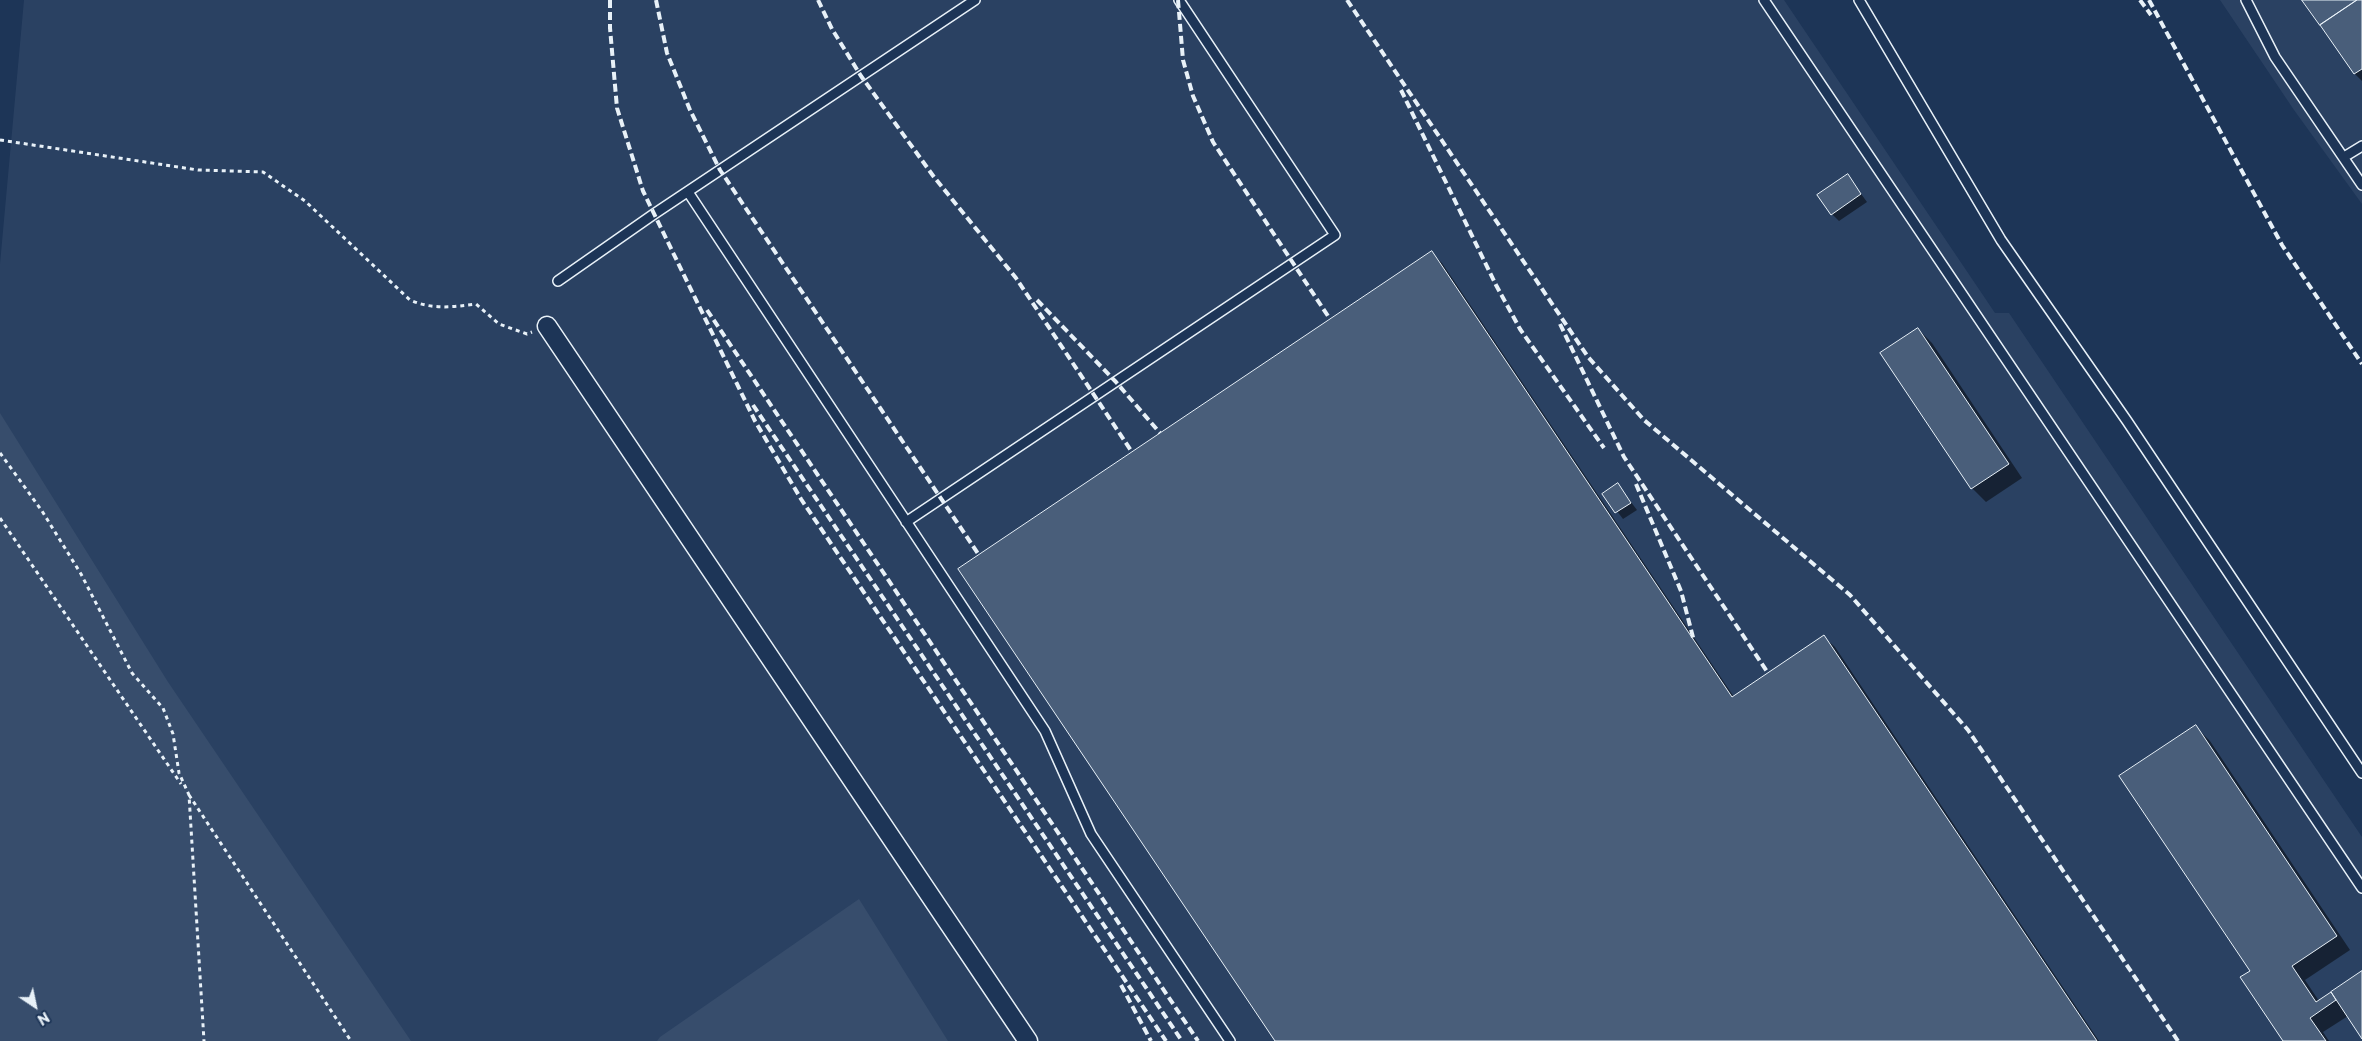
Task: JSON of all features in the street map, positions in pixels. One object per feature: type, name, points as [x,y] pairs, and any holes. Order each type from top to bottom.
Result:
[{"type":"street","points":[[546,326],[1028,1041]]},
{"type":"lane","points":[[558,281],[975,0]]},
{"type":"lane","points":[[906,522],[1335,235],[1179,0]]},
{"type":"lane","points":[[1764,0],[2362,888]]},
{"type":"lane","points":[[1859,0],[2001,240],[2127,421],[2362,773]]},
{"type":"lane","points":[[2246,0],[2275,57],[2362,185]]},
{"type":"lane","points":[[2344,158],[2362,146]]},
{"type":"lane","points":[[688,192],[1045,731],[1091,834],[1230,1041]]},
{"type":"path","points":[[0,140],[198,170],[263,172],[305,201],[410,300],[425,307],[440,308],[476,304],[499,324],[527,334],[546,326]]},
{"type":"path","points":[[0,453],[42,511],[81,574],[132,673],[163,708],[173,734],[179,773],[189,795],[204,1041]]},
{"type":"path","points":[[0,518],[189,795],[351,1041]]},
{"type":"shaded area","points":[[24,0],[1784,0],[1995,313],[2009,313],[2362,837],[2362,1041],[376,1041],[0,482],[0,264]]},
{"type":"shaded area","points":[[2220,0],[2362,0],[2362,204],[2294,110]]},
{"type":"shaded area","points":[[0,413],[168,682],[411,1041],[0,1041]]},
{"type":"shaded area","points":[[859,899],[948,1041],[657,1041],[660,1037]]},
{"type":"building","points":[[2302,0],[2357,0],[2320,25]]},
{"type":"building","points":[[2357,0],[2362,0],[2362,69],[2354,74],[2320,25]]},
{"type":"building","points":[[1848,174],[1861,194],[1831,215],[1817,195]]},
{"type":"building","points":[[1432,251],[1732,697],[1824,635],[2097,1041],[1275,1041],[958,569]]},
{"type":"building","points":[[1918,328],[2009,464],[1971,489],[1880,353]]},
{"type":"building","points":[[1618,483],[1631,503],[1615,513],[1602,494]]},
{"type":"building","points":[[2196,725],[2337,936],[2292,966],[2316,1002],[2331,992],[2336,1000],[2310,1018],[2326,1041],[2283,1041],[2240,977],[2250,971],[2119,776]]},
{"type":"building","points":[[2362,971],[2362,1039],[2331,992]]},
{"type":"railway","points":[[610,0],[610,28],[617,108],[643,191],[755,421],[801,499],[1166,1041]]},
{"type":"railway","points":[[656,0],[667,53],[690,110],[720,170],[979,555]]},
{"type":"railway","points":[[818,0],[832,29],[861,76],[934,177],[1016,278],[1132,452]]},
{"type":"railway","points":[[1178,0],[1183,60],[1193,96],[1213,142],[1330,319]]},
{"type":"railway","points":[[1347,0],[1588,357],[1644,420],[1850,595],[1968,730],[2178,1041]]},
{"type":"railway","points":[[2140,0],[2151,15]]},
{"type":"railway","points":[[2149,0],[2282,245],[2362,364]]},
{"type":"railway","points":[[1401,90],[1496,285],[1520,329],[1604,448]]},
{"type":"railway","points":[[1037,300],[1116,382],[1160,433]]},
{"type":"railway","points":[[707,310],[1198,1041]]},
{"type":"railway","points":[[1560,324],[1624,457],[1768,673]]},
{"type":"railway","points":[[753,405],[1182,1041]]},
{"type":"railway","points":[[1636,484],[1681,591],[1694,641]]},
{"type":"railway","points":[[1121,985],[1151,1041]]}]
